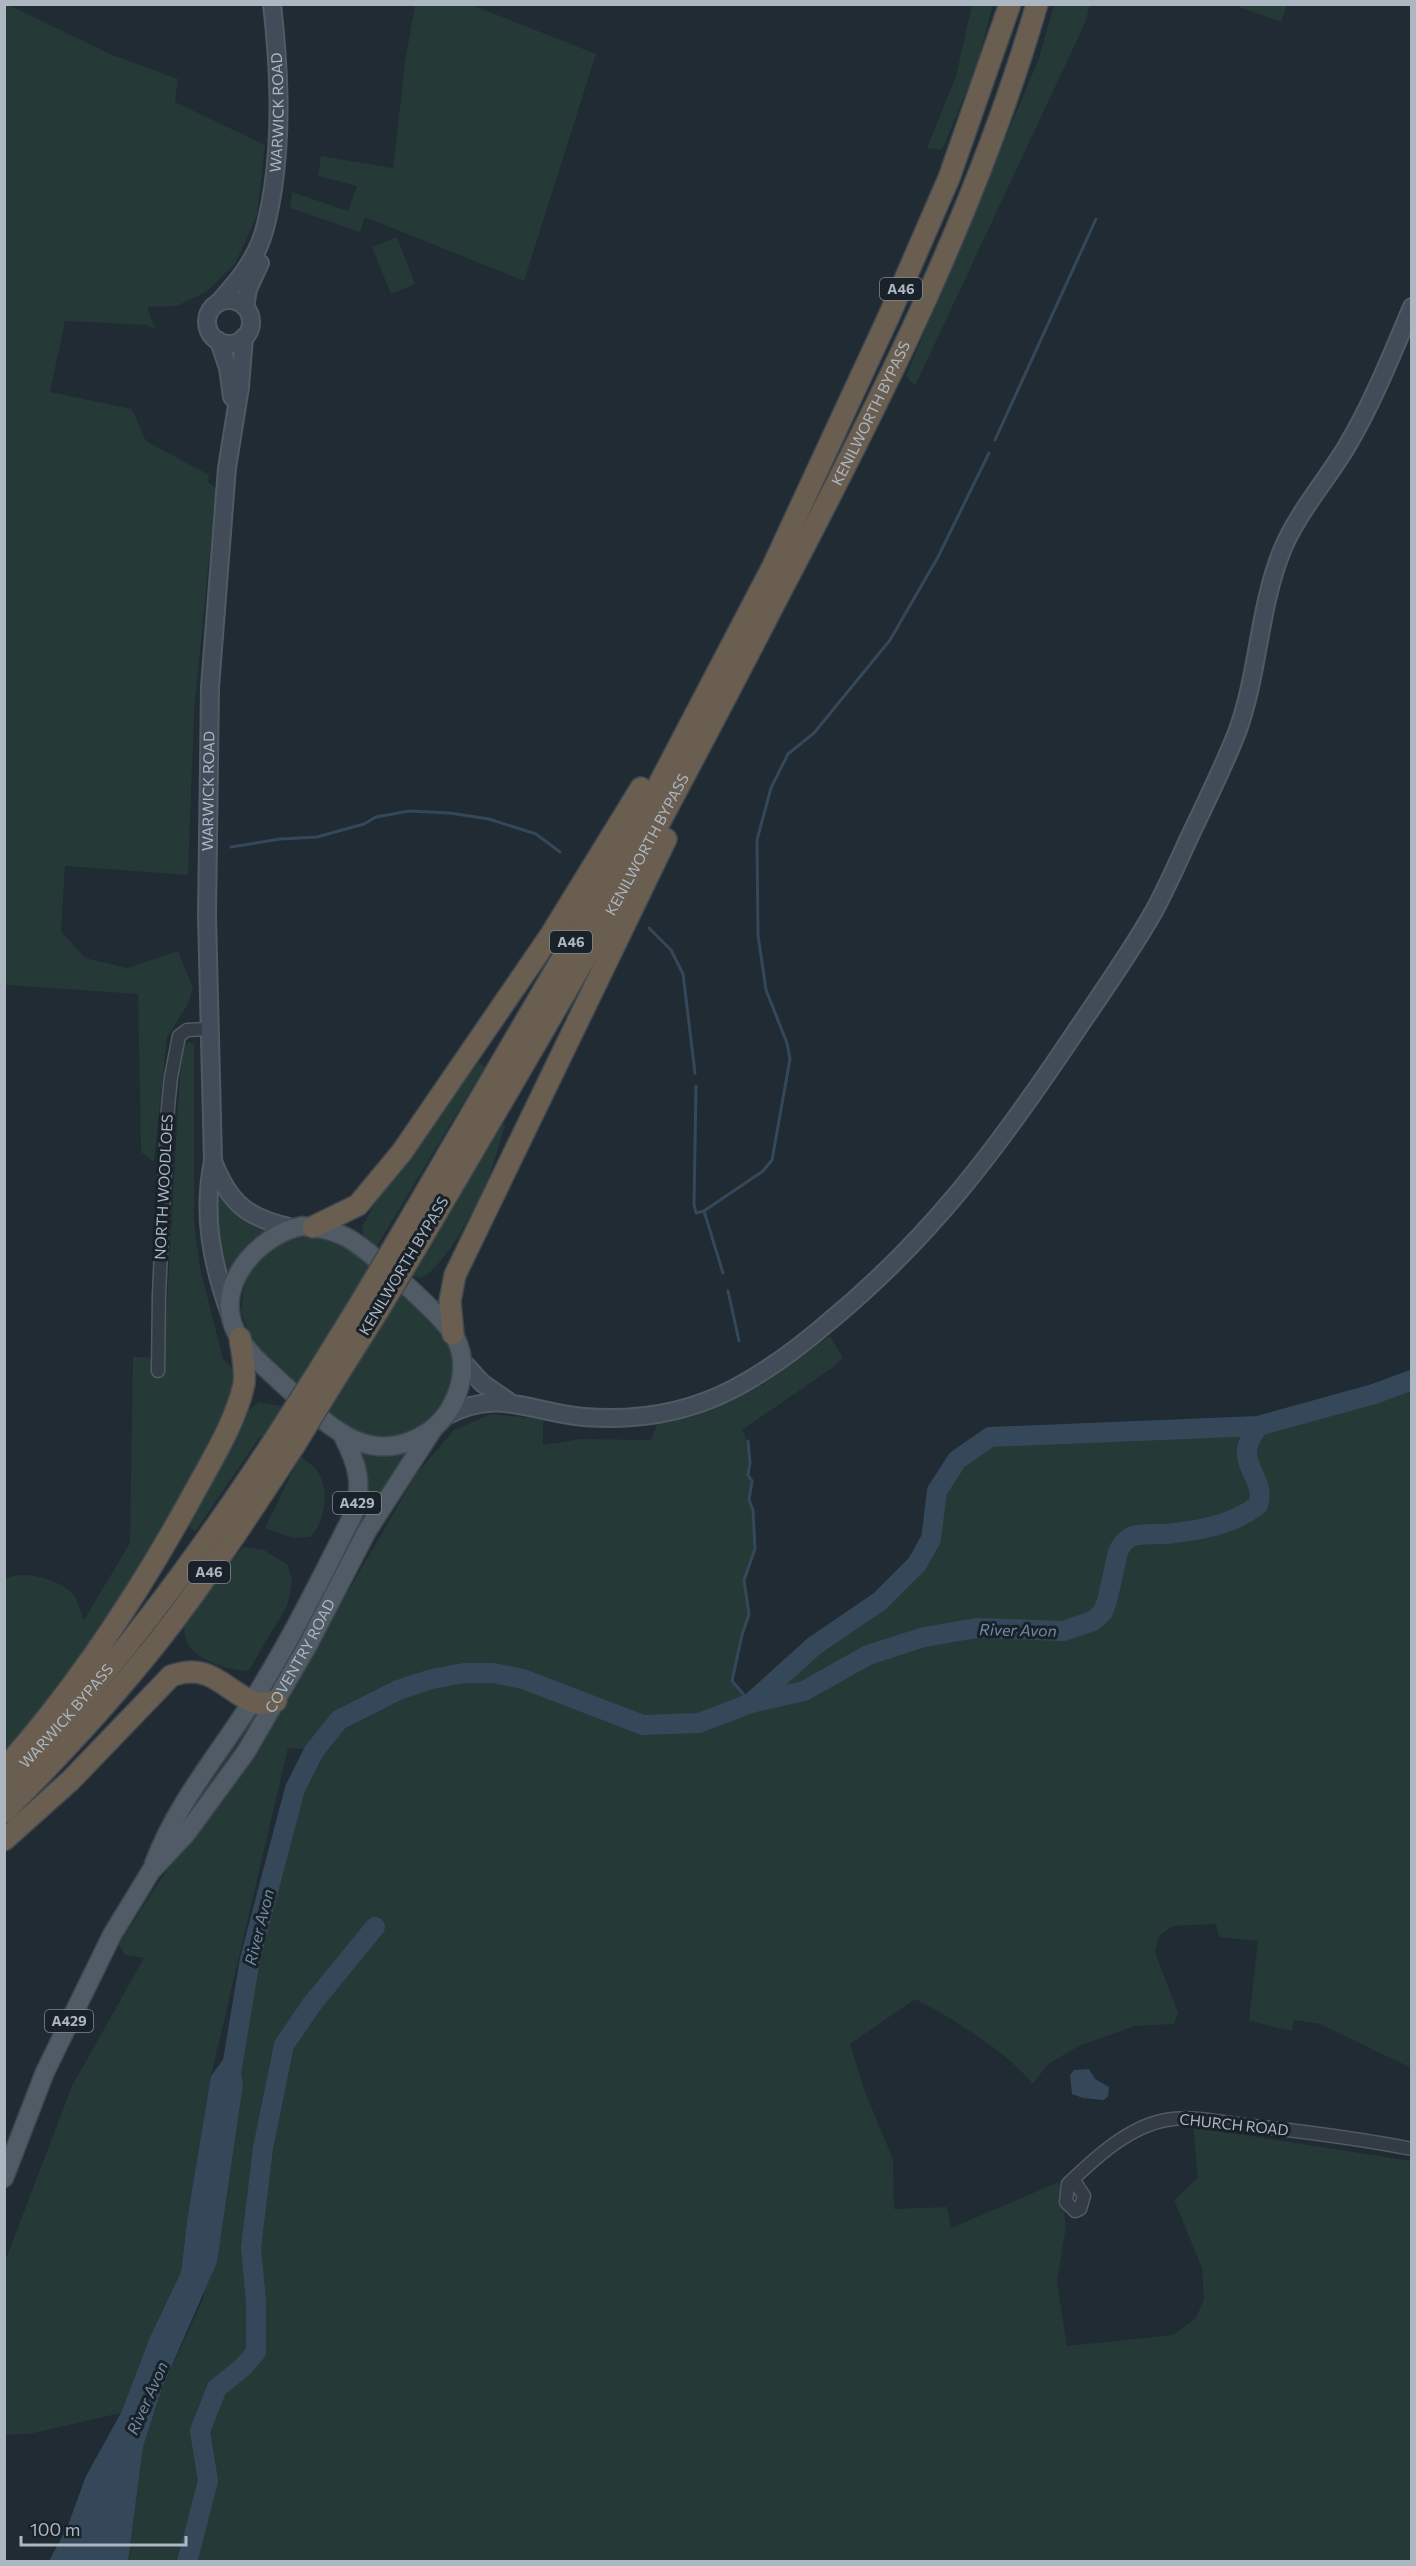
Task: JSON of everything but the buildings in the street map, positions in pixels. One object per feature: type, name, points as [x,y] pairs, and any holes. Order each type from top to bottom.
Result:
[{"type":"highway","name":"KENILWORTH BYPASS","points":[[408,1243],[669,765],[773,566],[890,316],[949,178],[978,101],[1010,4]]},
{"type":"highway","name":"KENILWORTH BYPASS","points":[[116,1692],[175,1619],[225,1550],[286,1441],[408,1243],[501,1105],[622,891],[689,768],[838,481],[944,257],[1019,66],[1037,4]]},
{"type":"highway","points":[[453,1334],[450,1301],[455,1275],[838,481]]},
{"type":"highway","points":[[303,1228],[351,1210],[358,1205],[402,1152],[556,926],[689,708],[734,640]]},
{"type":"highway","points":[[4,1769],[105,1641],[153,1565],[200,1482],[243,1387],[244,1370],[240,1338]]},
{"type":"highway","name":"KENILWORTH BYPASS","points":[[128,1645],[210,1535],[286,1441]]},
{"type":"highway","name":"WARWICK BYPASS","points":[[4,1785],[71,1714],[128,1645]]},
{"type":"highway","points":[[4,1840],[71,1780],[171,1676],[186,1672],[201,1672],[221,1681],[252,1702],[260,1704],[276,1701]]},
{"type":"highway","name":"WARWICK BYPASS","points":[[4,1812],[116,1692]]},
{"type":"main road","points":[[439,1423],[406,1443],[384,1446],[367,1444],[343,1436],[260,1362],[240,1338],[231,1316],[235,1285],[247,1260],[268,1240],[303,1228],[353,1241],[430,1307],[453,1334],[462,1361]]},
{"type":"main road","name":"COVENTRY ROAD","points":[[151,1871],[186,1834],[246,1752],[308,1645],[367,1531],[457,1393],[462,1361]]},
{"type":"main road","name":"COVENTRY ROAD","points":[[4,2178],[36,2094],[77,2003],[112,1935],[151,1871],[168,1829],[252,1702],[309,1605],[356,1507],[359,1492],[358,1470],[343,1436]]},
{"type":"street","name":"WARWICK ROAD","points":[[245,307],[248,289],[264,254],[277,161],[279,100],[272,4]]},
{"type":"street","name":"WARWICK ROAD","points":[[218,303],[249,265],[261,242],[267,221]]},
{"type":"street","points":[[232,300],[245,307],[251,321],[244,337],[231,343],[219,341],[212,335],[207,323],[209,312],[218,303],[232,300]]},
{"type":"street","points":[[439,1423],[462,1407],[478,1402],[510,1402],[571,1415],[617,1418],[656,1414],[712,1400],[755,1377],[837,1316],[918,1239],[966,1184],[1022,1112],[1155,909],[1236,733],[1252,680],[1271,586],[1288,536],[1355,431],[1387,367],[1412,307]]},
{"type":"street","name":"WARWICK ROAD","points":[[231,1316],[218,1283],[210,1245],[207,1210],[213,1161],[208,1029],[210,687],[220,549],[244,337]]},
{"type":"street","name":"WARWICK ROAD","points":[[219,341],[228,368],[234,419]]},
{"type":"street","name":"NORTH WOODLOES","points":[[158,1371],[159,1294],[169,1088],[179,1036],[187,1030],[208,1029]]},
{"type":"street","name":"WARWICK ROAD","points":[[213,1161],[223,1186],[241,1208],[259,1219],[303,1228]]},
{"type":"street","points":[[462,1361],[482,1383],[510,1402]]},
{"type":"street","name":"CHURCH ROAD","points":[[1073,2179],[1098,2156],[1130,2135],[1152,2124],[1175,2119],[1211,2120],[1412,2149]]},
{"type":"green space","points":[[4,5],[9,5],[110,54],[178,79],[175,102],[265,145],[257,215],[235,264],[206,292],[177,306],[147,307],[155,328],[146,325],[65,321],[50,392],[132,409],[146,441],[209,475],[208,482],[216,488],[194,713],[188,875],[65,866],[61,931],[85,958],[127,968],[178,951],[193,988],[188,1004],[167,1037],[154,1162],[141,1152],[138,994],[6,985],[5,989]]},
{"type":"green space","points":[[415,5],[472,5],[596,54],[524,281],[365,217],[360,232],[290,208],[292,192],[348,211],[357,186],[318,176],[321,156],[393,168],[405,63]]},
{"type":"green space","points":[[972,5],[993,5],[976,68],[942,150],[927,148],[956,76]]},
{"type":"green space","points":[[1054,5],[1090,5],[1085,23],[915,386],[906,376],[1039,58]]},
{"type":"green space","points":[[1234,5],[1287,5],[1281,22]]},
{"type":"green space","points":[[397,237],[415,284],[391,294],[372,247]]},
{"type":"green space","points":[[189,1042],[194,1044],[194,1222],[200,1268],[223,1359],[236,1372],[229,1403],[191,1484],[100,1636],[5,1757],[5,1579],[12,1576],[30,1575],[66,1588],[74,1596],[84,1620],[130,1543],[133,1357],[164,1358],[180,1072],[185,1045]]},
{"type":"green space","points":[[477,1061],[485,1067],[375,1249],[364,1240],[362,1227],[374,1205]]},
{"type":"green space","points":[[499,1120],[505,1126],[490,1173],[459,1235],[449,1251],[428,1274],[419,1278],[409,1274]]},
{"type":"green space","points":[[214,1187],[271,1229],[245,1249],[227,1283],[219,1241]]},
{"type":"green space","points":[[303,1234],[346,1242],[447,1334],[455,1364],[452,1387],[431,1422],[406,1436],[373,1439],[343,1427],[264,1356],[252,1342],[241,1312],[244,1285],[248,1273],[255,1262],[274,1245]]},
{"type":"green space","points":[[830,1336],[843,1358],[742,1430],[747,1447],[748,1475],[752,1481],[749,1500],[753,1510],[755,1549],[744,1580],[749,1614],[732,1681],[751,1703],[814,1646],[880,1601],[917,1564],[932,1539],[937,1491],[957,1460],[990,1437],[1258,1426],[1374,1394],[1411,1380],[1412,2036],[1409,2067],[1320,2024],[1294,2020],[1292,2031],[1249,2021],[1258,1941],[1219,1937],[1216,1924],[1173,1926],[1159,1936],[1155,1952],[1178,2013],[1174,2024],[1135,2026],[1079,2046],[1048,2064],[1033,2084],[994,2048],[962,2026],[915,1999],[850,2044],[865,2092],[893,2159],[894,2209],[947,2207],[951,2228],[1059,2182],[1066,2226],[1057,2282],[1067,2346],[1173,2335],[1196,2318],[1204,2299],[1202,2268],[1174,2200],[1198,2178],[1193,2127],[1411,2161],[1411,2561],[128,2561],[143,2447],[162,2388],[203,2299],[243,2084],[236,2042],[250,1959],[295,1789],[313,1750],[288,1748],[211,2076],[188,2214],[181,2272],[150,2337],[121,2413],[29,2434],[5,2435],[4,2264],[72,2086],[144,1958],[125,1955],[119,1944],[170,1865],[253,1754],[417,1473],[454,1430],[491,1414],[543,1419],[543,1445],[581,1439],[651,1440],[657,1424],[695,1416],[762,1385]]},
{"type":"green space","points":[[259,1402],[282,1406],[270,1432],[259,1438],[195,1532],[185,1523],[243,1415]]},
{"type":"green space","points":[[414,1447],[272,1686],[350,1533],[356,1448]]},
{"type":"green space","points":[[300,1456],[315,1468],[325,1494],[320,1522],[310,1537],[293,1538],[265,1528]]},
{"type":"green space","points":[[243,1547],[264,1550],[288,1565],[292,1582],[287,1606],[249,1670],[246,1671],[225,1667],[203,1658],[187,1643],[184,1633],[186,1621],[196,1603]]},
{"type":"green space","points":[[253,1715],[255,1721],[247,1734],[173,1836],[171,1833]]},
{"type":"water","points":[[236,2042],[243,2084],[217,2262],[162,2388],[143,2447],[128,2561],[49,2561],[67,2528],[86,2476],[121,2413],[150,2337],[181,2272],[188,2214],[211,2076]]},
{"type":"water","points":[[1089,2069],[1095,2079],[1109,2087],[1108,2096],[1104,2100],[1083,2098],[1072,2094],[1070,2075],[1074,2070]]},
{"type":"waterway","points":[[995,440],[1096,219]]},
{"type":"waterway","points":[[704,1211],[763,1171],[772,1160],[790,1059],[787,1043],[766,990],[758,935],[757,840],[771,788],[788,754],[814,733],[890,640],[938,557],[989,453]]},
{"type":"waterway","points":[[231,847],[280,839],[317,837],[364,824],[376,817],[409,811],[450,813],[489,819],[536,834],[560,852]]},
{"type":"waterway","points":[[649,928],[671,950],[683,974],[695,1073]]},
{"type":"waterway","points":[[696,1086],[694,1204],[696,1213],[704,1211],[723,1273]]},
{"type":"waterway","points":[[728,1291],[739,1341]]},
{"type":"waterway","name":"River Avon","points":[[751,1703],[814,1646],[880,1601],[917,1564],[931,1539],[937,1491],[957,1460],[990,1437],[1258,1426],[1374,1394],[1412,1380]]},
{"type":"waterway","name":"River Avon","points":[[232,2067],[250,1959],[295,1789],[314,1751],[339,1720],[398,1690],[432,1679],[464,1673],[493,1673],[523,1679],[643,1725],[699,1723],[751,1703],[804,1691],[868,1655],[924,1637],[977,1628],[1063,1631],[1093,1621],[1103,1612],[1118,1552],[1128,1539],[1141,1534],[1178,1533],[1214,1526],[1237,1518],[1258,1505],[1259,1490],[1247,1456],[1248,1445],[1258,1426]]},
{"type":"waterway","points":[[748,1441],[750,1463],[748,1475],[752,1481],[749,1500],[753,1510],[755,1549],[744,1580],[749,1614],[732,1681],[751,1703]]},
{"type":"waterway","points":[[187,2562],[208,2481],[200,2431],[217,2388],[242,2368],[256,2352],[256,2301],[251,2248],[263,2148],[284,2045],[312,2004],[375,1927]]}]
